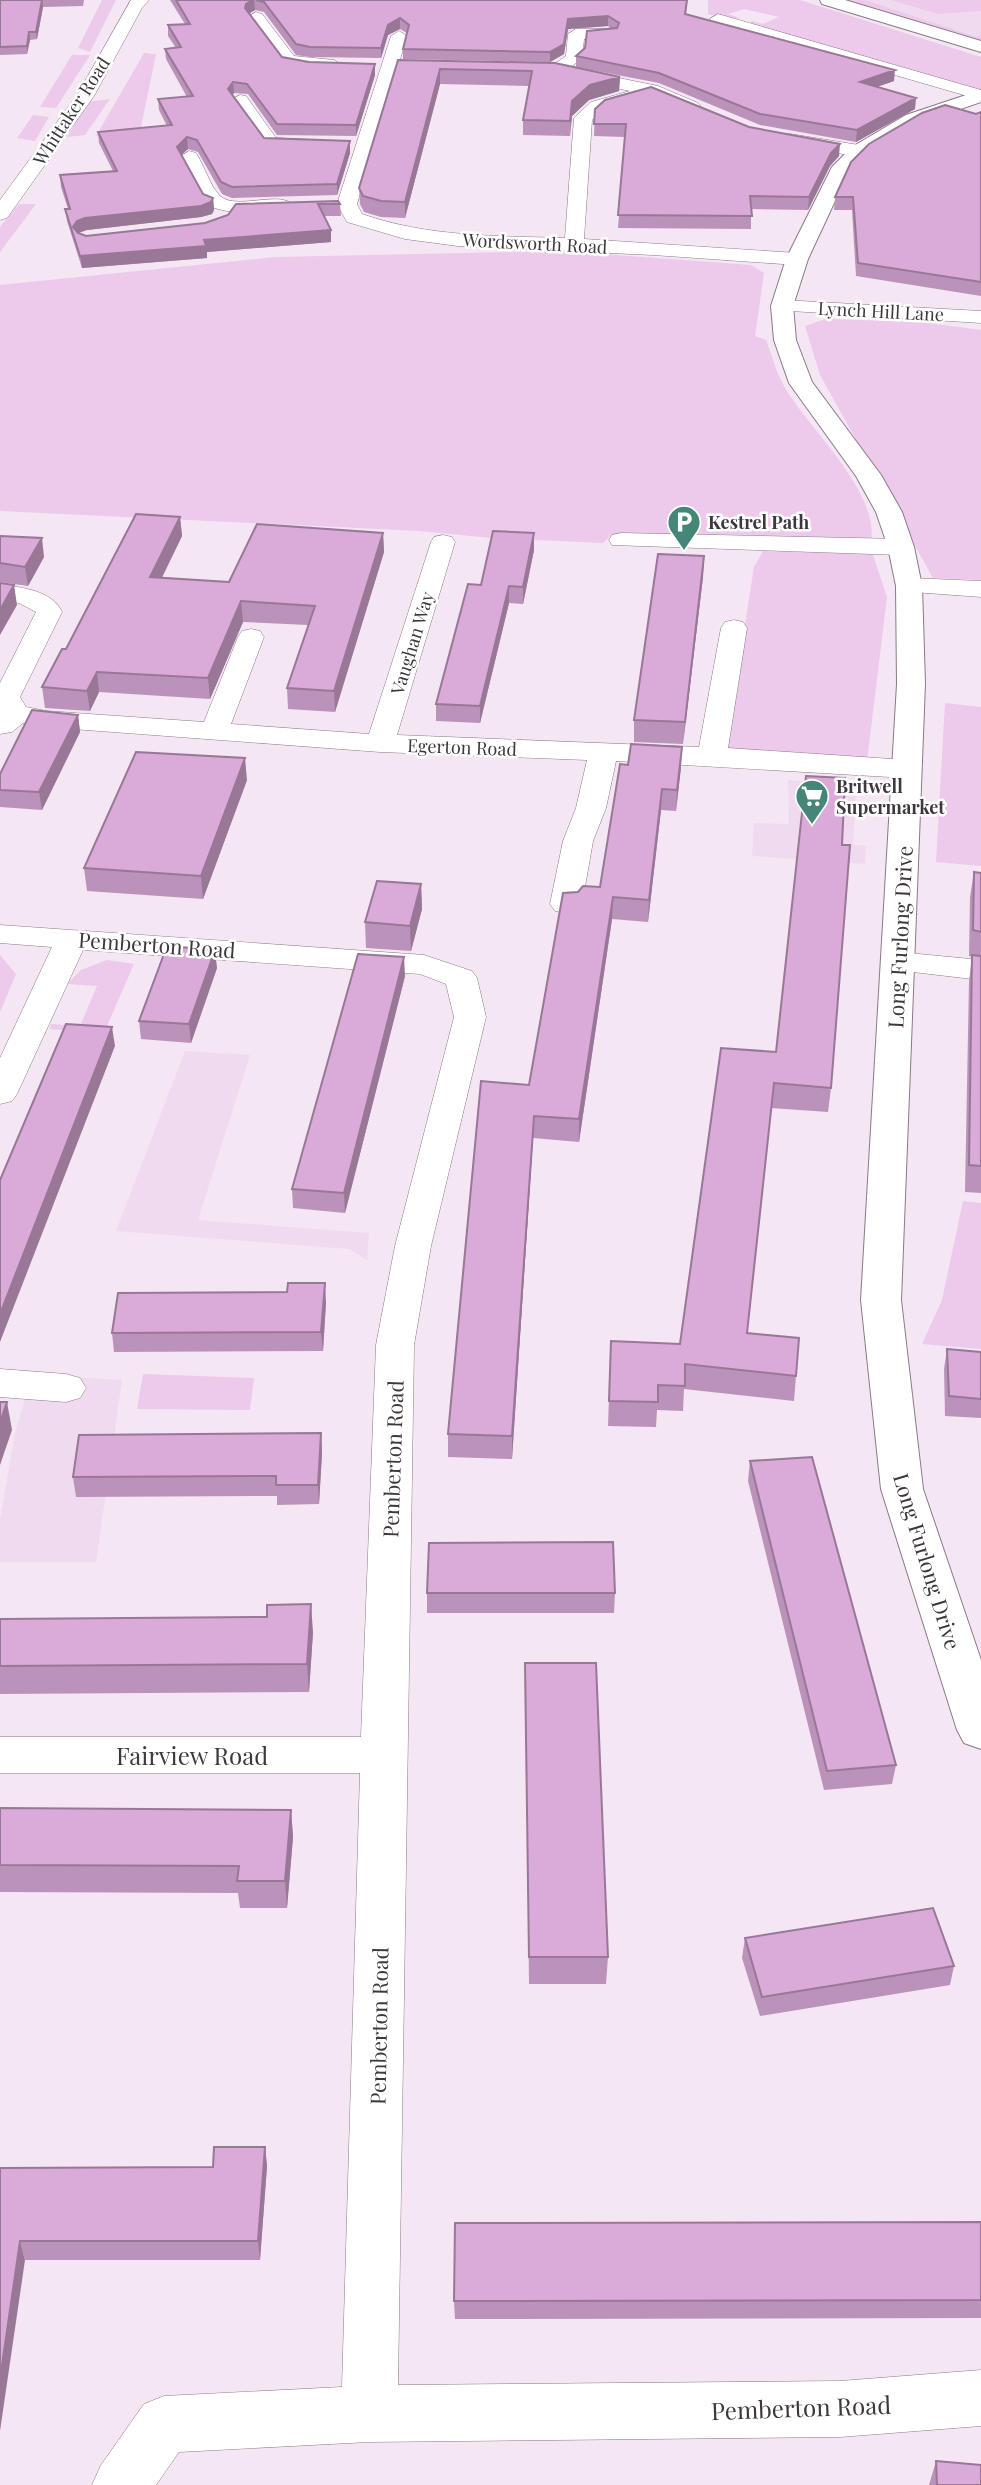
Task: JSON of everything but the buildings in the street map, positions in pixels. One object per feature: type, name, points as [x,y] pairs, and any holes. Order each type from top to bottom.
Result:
[{"type":"street","points":[[828,0],[981,47]]},
{"type":"street","name":"Whittaker Road","points":[[0,214],[85,96],[137,2]]},
{"type":"street","points":[[256,17],[289,61],[351,65]]},
{"type":"street","points":[[718,19],[977,99]]},
{"type":"street","points":[[608,34],[576,34],[574,58],[549,70],[652,90],[709,114]]},
{"type":"street","name":"Wordsworth Road","points":[[400,36],[391,65],[352,145],[340,204],[354,218],[382,229],[439,239],[797,259]]},
{"type":"street","points":[[574,245],[583,118],[597,106],[652,90]]},
{"type":"street","name":"Long Furlong Drive","points":[[977,99],[913,119],[859,151],[839,171],[797,259],[782,306],[785,340],[801,383],[868,475],[889,512],[901,547],[909,586],[911,684],[881,1300],[902,1489],[981,1730]]},
{"type":"street","points":[[240,100],[271,143],[352,145]]},
{"type":"street","points":[[768,135],[859,151]]},
{"type":"street","points":[[189,157],[213,200],[229,207],[307,205]]},
{"type":"street","points":[[214,223],[222,220],[229,207]]},
{"type":"street","name":"Lynch Hill Lane","points":[[782,306],[981,317]]},
{"type":"street","points":[[621,540],[901,547]]},
{"type":"street","name":"Vaughan Way","points":[[380,743],[443,542]]},
{"type":"street","points":[[909,586],[981,589]]},
{"type":"street","points":[[0,592],[26,597],[46,605],[49,612],[6,697],[8,720]]},
{"type":"street","points":[[712,757],[734,628]]},
{"type":"street","points":[[214,731],[251,637]]},
{"type":"street","name":"Egerton Road","points":[[8,720],[46,719],[380,743],[712,757],[907,769]]},
{"type":"street","points":[[566,904],[578,841],[591,808],[603,753]]},
{"type":"street","name":"Pemberton Road","points":[[0,934],[424,965],[461,978],[470,1017],[413,1246],[396,1345],[383,1755],[369,2414]]},
{"type":"street","points":[[0,1094],[72,938]]},
{"type":"street","points":[[898,962],[981,970]]},
{"type":"street","points":[[0,1383],[66,1388]]},
{"type":"street","name":"Fairview Road","points":[[0,1755],[383,1755]]},
{"type":"street","name":"Pemberton Road","points":[[121,2485],[164,2424],[369,2414],[840,2409],[981,2398]]},
{"type":"shaded area","points":[[102,0],[116,0],[90,52],[78,48]]},
{"type":"shaded area","points":[[708,0],[800,0],[981,57],[981,89],[967,88],[747,25],[752,21],[763,24],[779,17],[744,9],[728,14],[740,18],[726,19],[708,14]]},
{"type":"shaded area","points":[[834,0],[865,0],[977,37],[981,35],[981,43]]},
{"type":"shaded area","points":[[865,0],[981,0],[981,35],[977,37]]},
{"type":"shaded area","points":[[891,0],[981,0],[981,11],[938,14]]},
{"type":"shaded area","points":[[144,53],[156,54],[140,132],[96,136]]},
{"type":"shaded area","points":[[72,55],[90,55],[56,108],[40,107]]},
{"type":"shaded area","points":[[110,99],[85,135],[67,137],[88,102]]},
{"type":"shaded area","points":[[33,115],[49,117],[35,141],[17,138]]},
{"type":"shaded area","points":[[19,204],[36,204],[0,252],[0,227]]},
{"type":"shaded area","points":[[562,251],[751,265],[764,273],[755,336],[766,340],[784,386],[854,482],[865,503],[871,523],[871,543],[612,534],[603,543],[491,538],[420,531],[0,511],[0,285],[275,257]]},
{"type":"shaded area","points":[[826,319],[921,322],[981,330],[981,580],[933,578],[820,375],[805,326]]},
{"type":"shaded area","points":[[763,551],[872,552],[887,597],[867,761],[725,753],[754,567]]},
{"type":"shaded area","points":[[945,703],[981,707],[981,866],[936,862]]},
{"type":"shaded area","points":[[788,780],[847,784],[856,793],[853,845],[866,846],[865,864],[752,856],[754,823],[789,824]]},
{"type":"shaded area","points":[[0,955],[16,974],[0,1012]]},
{"type":"shaded area","points":[[107,960],[134,964],[104,1033],[50,1029],[51,1024],[80,1026],[97,986],[67,984],[81,970]]},
{"type":"shaded area","points":[[185,1051],[250,1055],[198,1220],[369,1233],[367,1260],[349,1249],[116,1231]]},
{"type":"shaded area","points":[[963,1201],[981,1203],[981,1349],[922,1344],[942,1300]]},
{"type":"shaded area","points":[[143,1374],[254,1378],[250,1410],[137,1409]]},
{"type":"shaded area","points":[[32,1375],[122,1380],[96,1562],[0,1562],[0,1520],[15,1433]]},
{"type":"place","name":"Kestrel Path","points":[[684,552]]},
{"type":"place","name":"Britwell Supermarket","points":[[812,826]]}]
